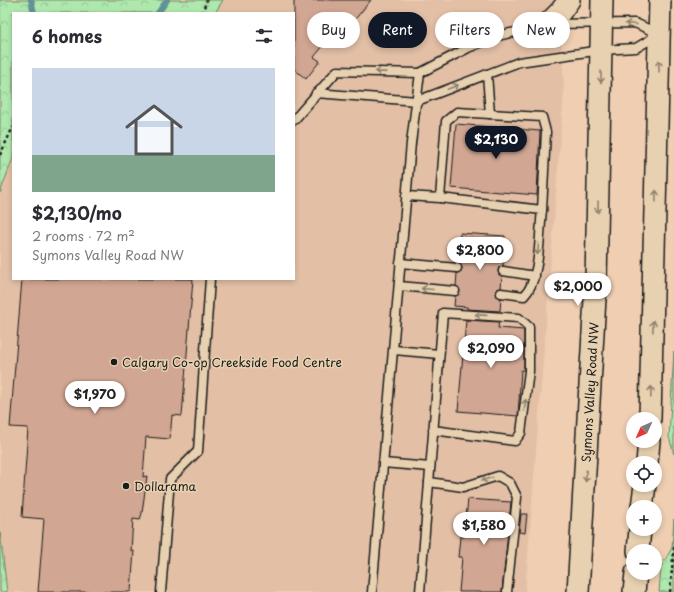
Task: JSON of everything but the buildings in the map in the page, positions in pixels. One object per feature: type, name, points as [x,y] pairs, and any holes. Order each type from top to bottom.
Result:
[{"type":"main road","points":[[560,12],[569,0]]},
{"type":"main road","name":"Symons Valley Road NW","points":[[578,592],[596,281],[602,0]]},
{"type":"main road","points":[[650,412],[660,0]]},
{"type":"main road","points":[[634,592],[635,580]]},
{"type":"lane","points":[[570,24],[635,23],[659,34]]},
{"type":"lane","points":[[295,119],[337,72],[420,73],[468,48],[498,36],[512,33]]},
{"type":"lane","points":[[316,94],[417,101],[519,62],[601,50],[636,48],[659,34]]},
{"type":"lane","points":[[372,592],[394,350],[406,196],[420,73]]},
{"type":"lane","points":[[487,74],[490,114]]},
{"type":"lane","points":[[440,198],[446,121],[458,112],[542,117],[546,132],[542,210],[535,276],[529,291],[524,296],[501,293]]},
{"type":"lane","points":[[406,196],[440,198],[542,210]]},
{"type":"lane","points":[[400,263],[457,268]]},
{"type":"lane","points":[[503,271],[535,276]]},
{"type":"lane","points":[[161,592],[170,479],[198,451],[210,280]]},
{"type":"lane","points":[[399,286],[455,291]]},
{"type":"lane","points":[[420,592],[433,430],[440,354],[443,313],[519,318],[530,327],[529,371],[521,433],[514,441],[433,430]]},
{"type":"lane","points":[[394,350],[440,354]]},
{"type":"lane","points":[[383,463],[430,467]]},
{"type":"lane","points":[[429,482],[463,487],[498,476],[510,483],[517,497],[507,592]]},
{"type":"path","points":[[202,12],[207,0]]},
{"type":"path","points":[[0,155],[12,129]]},
{"type":"path","points":[[670,592],[674,547]]},
{"type":"shaded area","points":[[223,0],[559,0],[560,12],[512,12],[512,48],[562,48],[564,90],[525,592],[7,592],[0,532],[0,193],[12,161],[12,280],[295,280],[295,12],[216,12]]},
{"type":"green space","points":[[0,0],[223,0],[216,12],[12,12],[12,161],[0,193]]},
{"type":"green space","points":[[674,351],[674,454],[669,437]]},
{"type":"green space","points":[[674,519],[674,592],[659,592],[660,580],[662,580],[662,565],[672,548]]},
{"type":"green space","points":[[0,532],[7,592],[0,592]]},
{"type":"waterway","points":[[31,0],[34,12]]},
{"type":"waterway","points":[[159,12],[167,0]]},
{"type":"place","name":"Calgary Co-op Creekside Food Centre","points":[[114,362]]},
{"type":"place","name":"Dollarama","points":[[126,486]]}]
